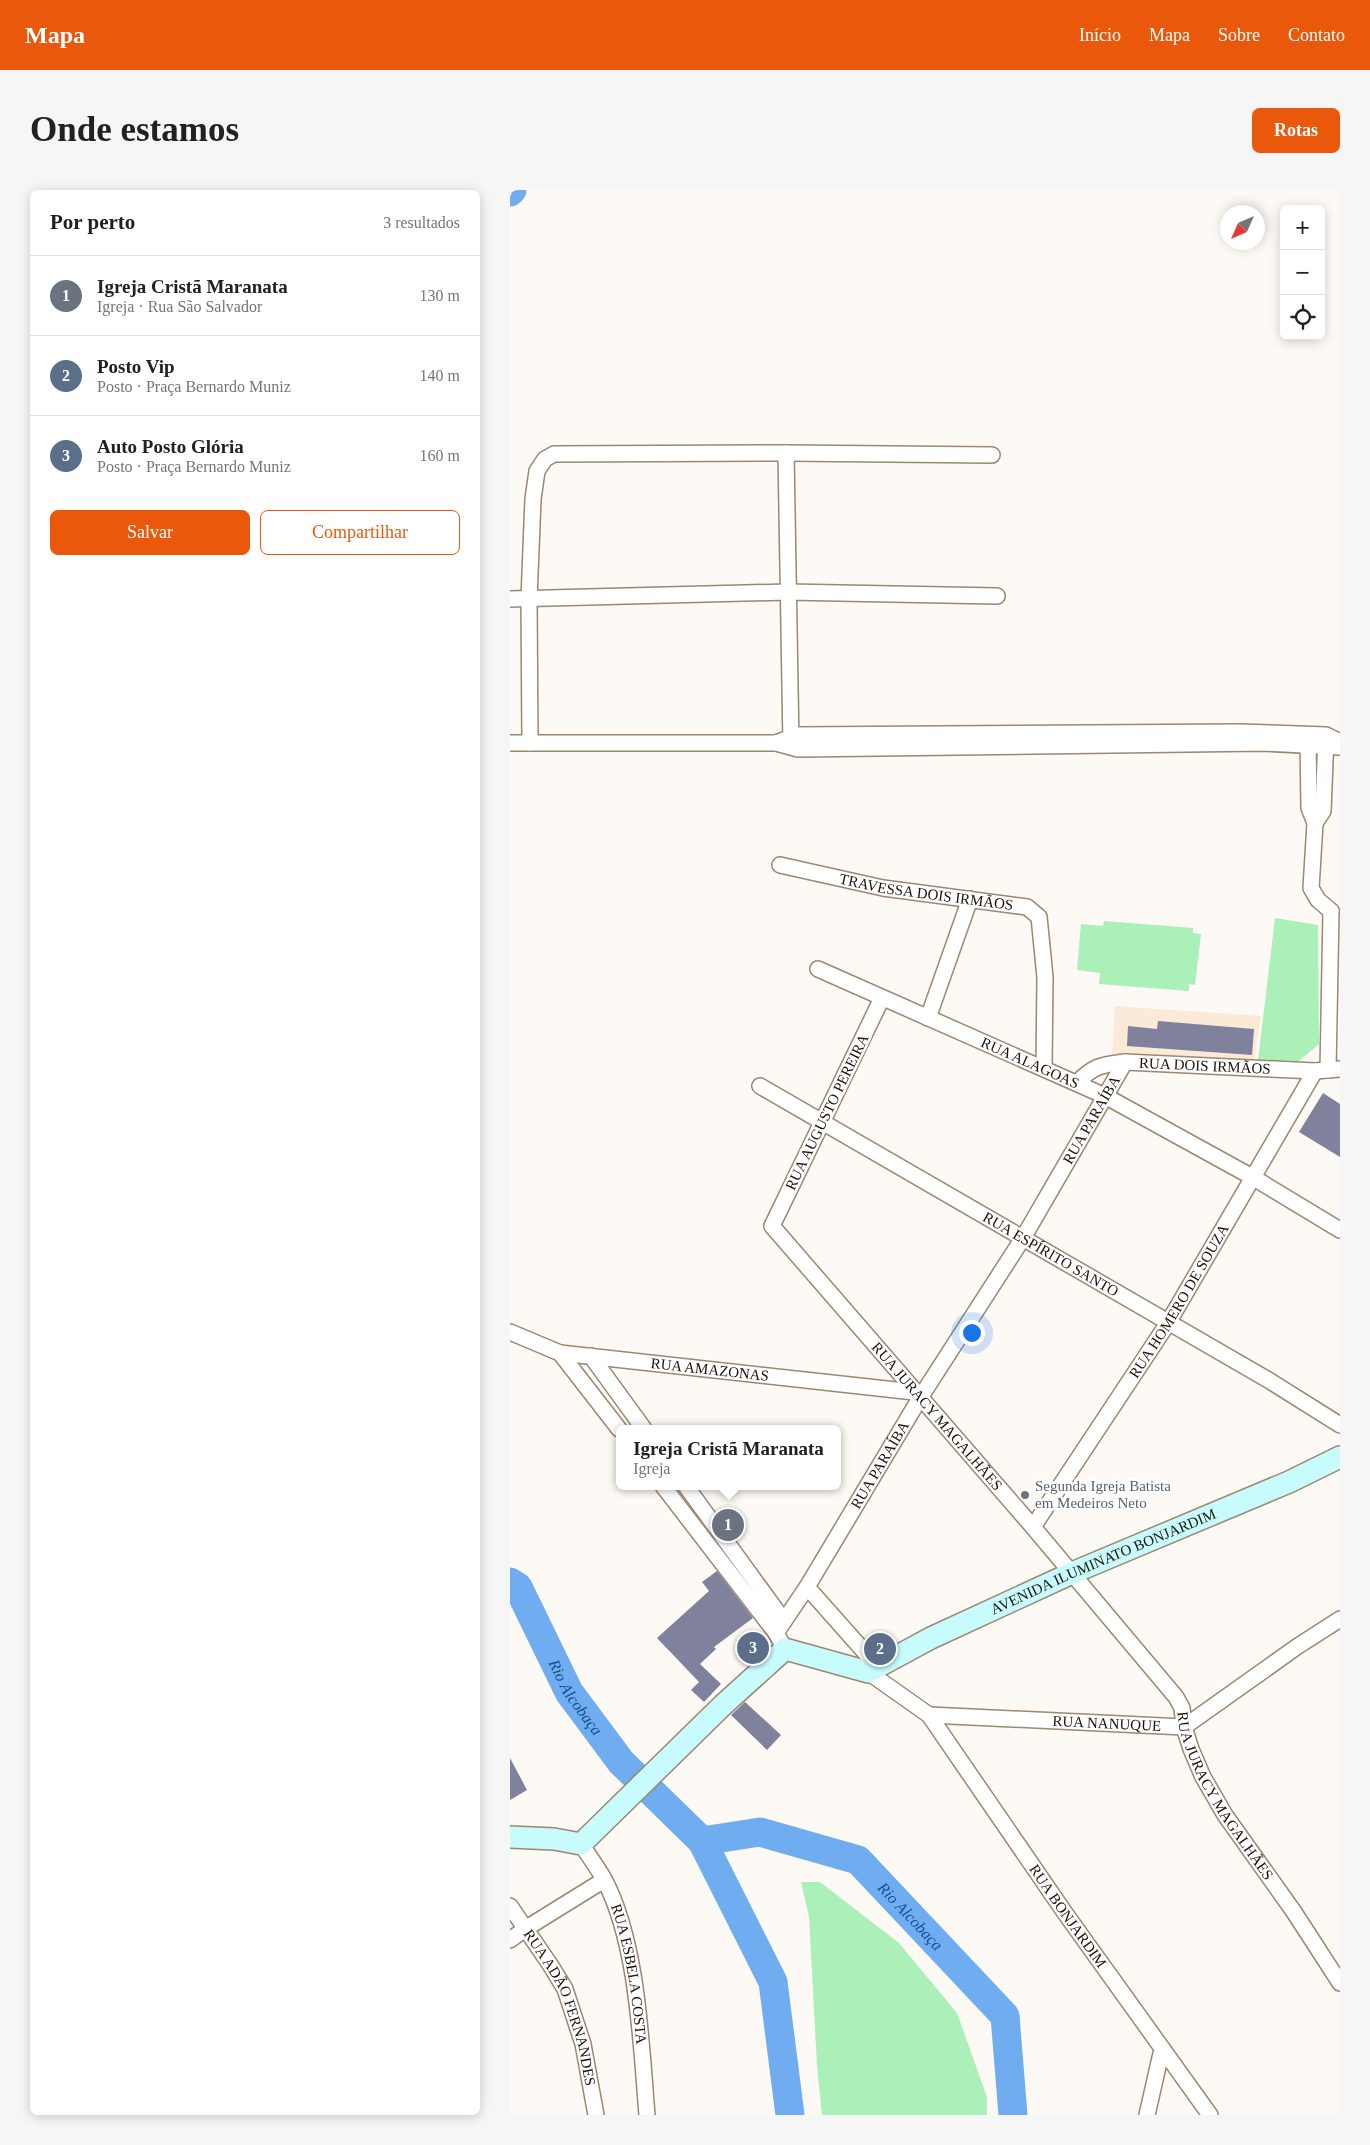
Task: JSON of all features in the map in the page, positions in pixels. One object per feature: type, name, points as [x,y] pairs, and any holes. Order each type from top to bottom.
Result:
[{"type":"street","points":[[530,743],[529,599],[532,499],[537,471],[545,459],[554,454],[786,453],[992,455]]},
{"type":"street","points":[[786,453],[791,742]]},
{"type":"street","points":[[510,599],[787,592],[997,596]]},
{"type":"street","points":[[510,743],[776,743],[1158,739],[1340,742]]},
{"type":"street","points":[[1308,740],[1309,808],[1315,823],[1311,888],[1318,900],[1336,911]]},
{"type":"street","points":[[1315,823],[1323,811],[1330,743]]},
{"type":"street","name":"TRAVESSA DOIS IRMÃOS","points":[[780,865],[883,888],[1027,907],[1039,917],[1045,977],[1044,1068]]},
{"type":"street","points":[[928,1018],[970,899]]},
{"type":"street","name":"RUA HOMERO DE SOUZA","points":[[1033,1527],[1168,1323],[1254,1178],[1328,1070],[1336,911]]},
{"type":"street","name":"RUA ALAGOAS","points":[[818,969],[1105,1096],[1254,1178],[1340,1230]]},
{"type":"street","name":"RUA AUGUSTO PEREIRA","points":[[772,1226],[882,998]]},
{"type":"street","name":"RUA DOIS IRMÃOS","points":[[1077,1083],[1090,1069],[1102,1064],[1125,1062],[1328,1070]]},
{"type":"street","name":"RUA PARAÍBA","points":[[782,1635],[807,1587],[917,1395],[1023,1238],[1125,1062]]},
{"type":"street","name":"RUA ESPÍRITO SANTO","points":[[760,1086],[1270,1381],[1340,1425]]},
{"type":"street","name":"RUA JURACY MAGALHÃES","points":[[772,1226],[1033,1527],[1176,1697],[1182,1708],[1184,1727],[1203,1778],[1225,1815],[1294,1912],[1340,1983]]},
{"type":"street","name":"RUA AMAZONAS","points":[[510,1332],[560,1353],[917,1395]]},
{"type":"street","points":[[560,1353],[616,1425]]},
{"type":"street","points":[[591,1356],[641,1425]]},
{"type":"street","name":"AVENIDA ILUMINATO BONJARDIM","points":[[873,1670],[931,1638],[1072,1573],[1289,1482],[1340,1457]]},
{"type":"street","points":[[666,1490],[782,1635],[873,1670]]},
{"type":"street","points":[[689,1490],[782,1635]]},
{"type":"street","points":[[807,1587],[873,1670],[929,1715]]},
{"type":"street","points":[[1184,1727],[1298,1646],[1340,1620]]},
{"type":"street","points":[[510,1837],[554,1839],[581,1844],[723,1705],[782,1635]]},
{"type":"street","name":"RUA NANUQUE","points":[[929,1715],[1184,1727]]},
{"type":"street","name":"RUA BONJARDIM","points":[[929,1715],[1014,1841],[1210,2115]]},
{"type":"street","name":"RUA ESBELA COSTA","points":[[581,1844],[604,1880],[618,1913],[630,1962],[640,2031],[647,2115]]},
{"type":"street","points":[[510,1940],[604,1880]]},
{"type":"street","name":"RUA ADÃO FERNANDES","points":[[510,1906],[552,1966],[565,1989],[574,2013],[591,2078],[592,2102],[596,2115]]},
{"type":"street","points":[[1147,2115],[1162,2048]]},
{"type":"shaded area","points":[[1115,1006],[1261,1016],[1254,1060],[1112,1054]]},
{"type":"green space","points":[[1275,918],[1318,925],[1319,1044],[1299,1061],[1258,1060]]},
{"type":"green space","points":[[1104,921],[1193,928],[1193,933],[1201,934],[1195,985],[1189,984],[1189,991],[1099,984],[1100,973],[1077,970],[1081,924],[1103,926]]},
{"type":"green space","points":[[801,1882],[820,1882],[899,1943],[957,2013],[987,2097],[987,2115],[822,2115],[817,2066],[809,1917]]},
{"type":"building","points":[[1158,1021],[1254,1029],[1252,1055],[1127,1046],[1128,1026],[1157,1029]]},
{"type":"building","points":[[1323,1093],[1340,1104],[1340,1157],[1299,1132]]},
{"type":"building","points":[[717,1571],[753,1618],[714,1647],[716,1649],[700,1664],[721,1684],[704,1702],[691,1690],[699,1682],[657,1638],[709,1591],[702,1582]]},
{"type":"building","points":[[745,1702],[781,1735],[767,1750],[731,1715]]},
{"type":"building","points":[[510,1758],[527,1790],[510,1800]]},
{"type":"waterway","name":"Rio Alcobaça","points":[[510,1582],[518,1587],[569,1692],[621,1762],[702,1841],[760,1832],[858,1860],[1005,2016],[1013,2115]]},
{"type":"waterway","name":"Rio Alcobaça","points":[[702,1841],[773,1982],[790,2115]]},
{"type":"place","name":"Segunda Igreja Batista em Medeiros Neto","points":[[1025,1495]]},
{"type":"place","name":"Igreja Cristã Maranata","points":[[728,1525]]},
{"type":"place","name":"Auto Posto Glória","points":[[753,1648]]},
{"type":"place","name":"Posto Vip","points":[[880,1649]]}]
